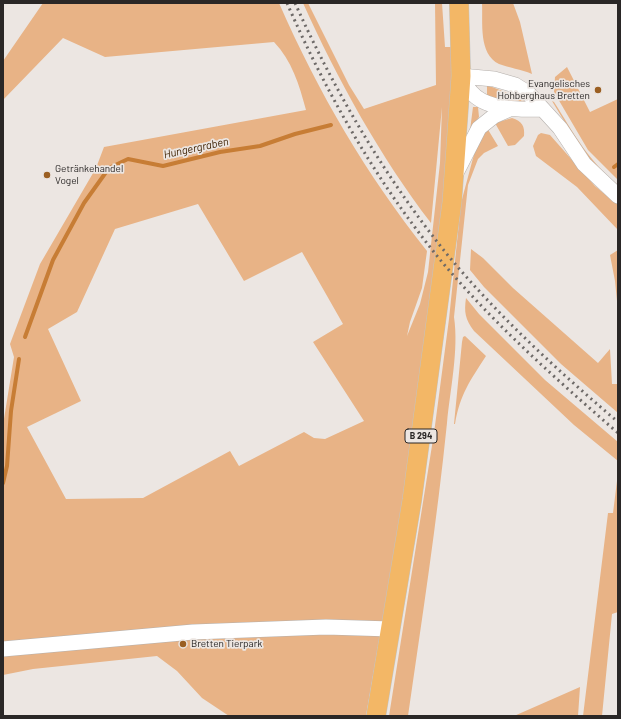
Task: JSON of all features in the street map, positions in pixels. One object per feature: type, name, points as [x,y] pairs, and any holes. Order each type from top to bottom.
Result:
[{"type":"main road","name":"B 294","points":[[376,716],[430,371],[455,175],[461,76],[459,3]]},
{"type":"street","points":[[461,76],[471,93],[482,101],[510,109],[542,109]]},
{"type":"street","points":[[461,76],[494,79],[515,85],[534,98],[560,128],[584,164],[618,196]]},
{"type":"street","points":[[455,175],[479,128],[494,116],[510,109]]},
{"type":"street","points":[[3,648],[193,632],[326,627],[390,629]]},
{"type":"shaded area","points":[[43,3],[279,3],[310,69],[345,132],[384,193],[427,251],[422,288],[410,322],[407,336],[420,304],[428,272],[440,163],[442,107],[431,223],[377,145],[345,89],[303,3],[308,3],[349,85],[364,109],[436,85],[435,3],[442,3],[445,47],[461,47],[461,76],[404,497],[366,716],[229,716],[202,698],[177,671],[157,656],[33,669],[3,675],[3,425],[14,357],[10,344],[40,264],[96,168],[104,147],[306,110],[294,73],[286,57],[274,42],[105,57],[63,38],[3,100],[3,61]],"holes":[[[198,204],[244,281],[302,252],[343,324],[313,342],[364,421],[325,439],[314,438],[304,432],[239,466],[230,451],[143,498],[66,499],[27,427],[81,401],[48,329],[77,312],[115,229]]]},
{"type":"shaded area","points":[[482,3],[513,3],[520,22],[532,74],[499,64],[492,59],[488,53],[483,37]]},
{"type":"shaded area","points":[[567,67],[590,112],[618,99],[618,180],[588,150],[554,92],[555,77]]},
{"type":"shaded area","points":[[487,85],[527,101],[527,106],[487,97]]},
{"type":"shaded area","points":[[552,101],[590,157],[598,167],[618,185],[618,189],[589,162]]},
{"type":"shaded area","points":[[473,107],[478,107],[479,117],[470,130]]},
{"type":"shaded area","points":[[512,118],[522,124],[524,136],[515,145],[508,146],[495,123]]},
{"type":"shaded area","points":[[487,128],[498,146],[484,153],[478,159],[468,185],[454,317],[454,370],[434,533],[408,716],[389,716],[434,433],[449,319],[461,203],[476,147]]},
{"type":"shaded area","points":[[541,133],[550,135],[595,186],[618,205],[618,230],[577,187],[536,156],[533,146],[538,135]]},
{"type":"shaded area","points":[[471,249],[483,258],[513,288],[598,363],[610,349],[612,384],[618,384],[618,413],[561,364],[484,287],[470,270]]},
{"type":"shaded area","points":[[618,250],[618,311],[615,281],[610,255]]},
{"type":"shaded area","points":[[466,298],[479,314],[545,380],[618,442],[618,461],[574,425],[474,331],[466,315]]},
{"type":"shaded area","points":[[465,336],[486,356],[466,388],[454,424],[462,342],[463,337]]},
{"type":"shaded area","points":[[618,473],[618,612],[612,614],[602,716],[583,716],[608,513],[613,513]]},
{"type":"shaded area","points":[[580,687],[578,716],[514,716]]},
{"type":"waterway","name":"Hungergraben","points":[[25,337],[53,260],[84,203],[109,168],[128,159],[163,166],[220,152],[260,146],[295,134],[331,125]]},
{"type":"waterway","name":"Hungergraben","points":[[614,167],[618,164]]},
{"type":"waterway","name":"Hungergraben","points":[[3,483],[7,466],[11,411],[19,359]]},
{"type":"railway","points":[[287,3],[319,71],[375,170],[396,202],[442,262],[505,330],[549,372],[618,433]]},
{"type":"railway","points":[[295,3],[327,69],[363,133],[402,194],[446,253],[486,298],[528,341],[618,422]]},
{"type":"place","name":"Evangelisches Hohberghaus Bretten","points":[[598,90]]},
{"type":"place","name":"Getränkehandel Vogel","points":[[47,175]]},
{"type":"place","name":"Bretten Tierpark","points":[[183,644]]}]
